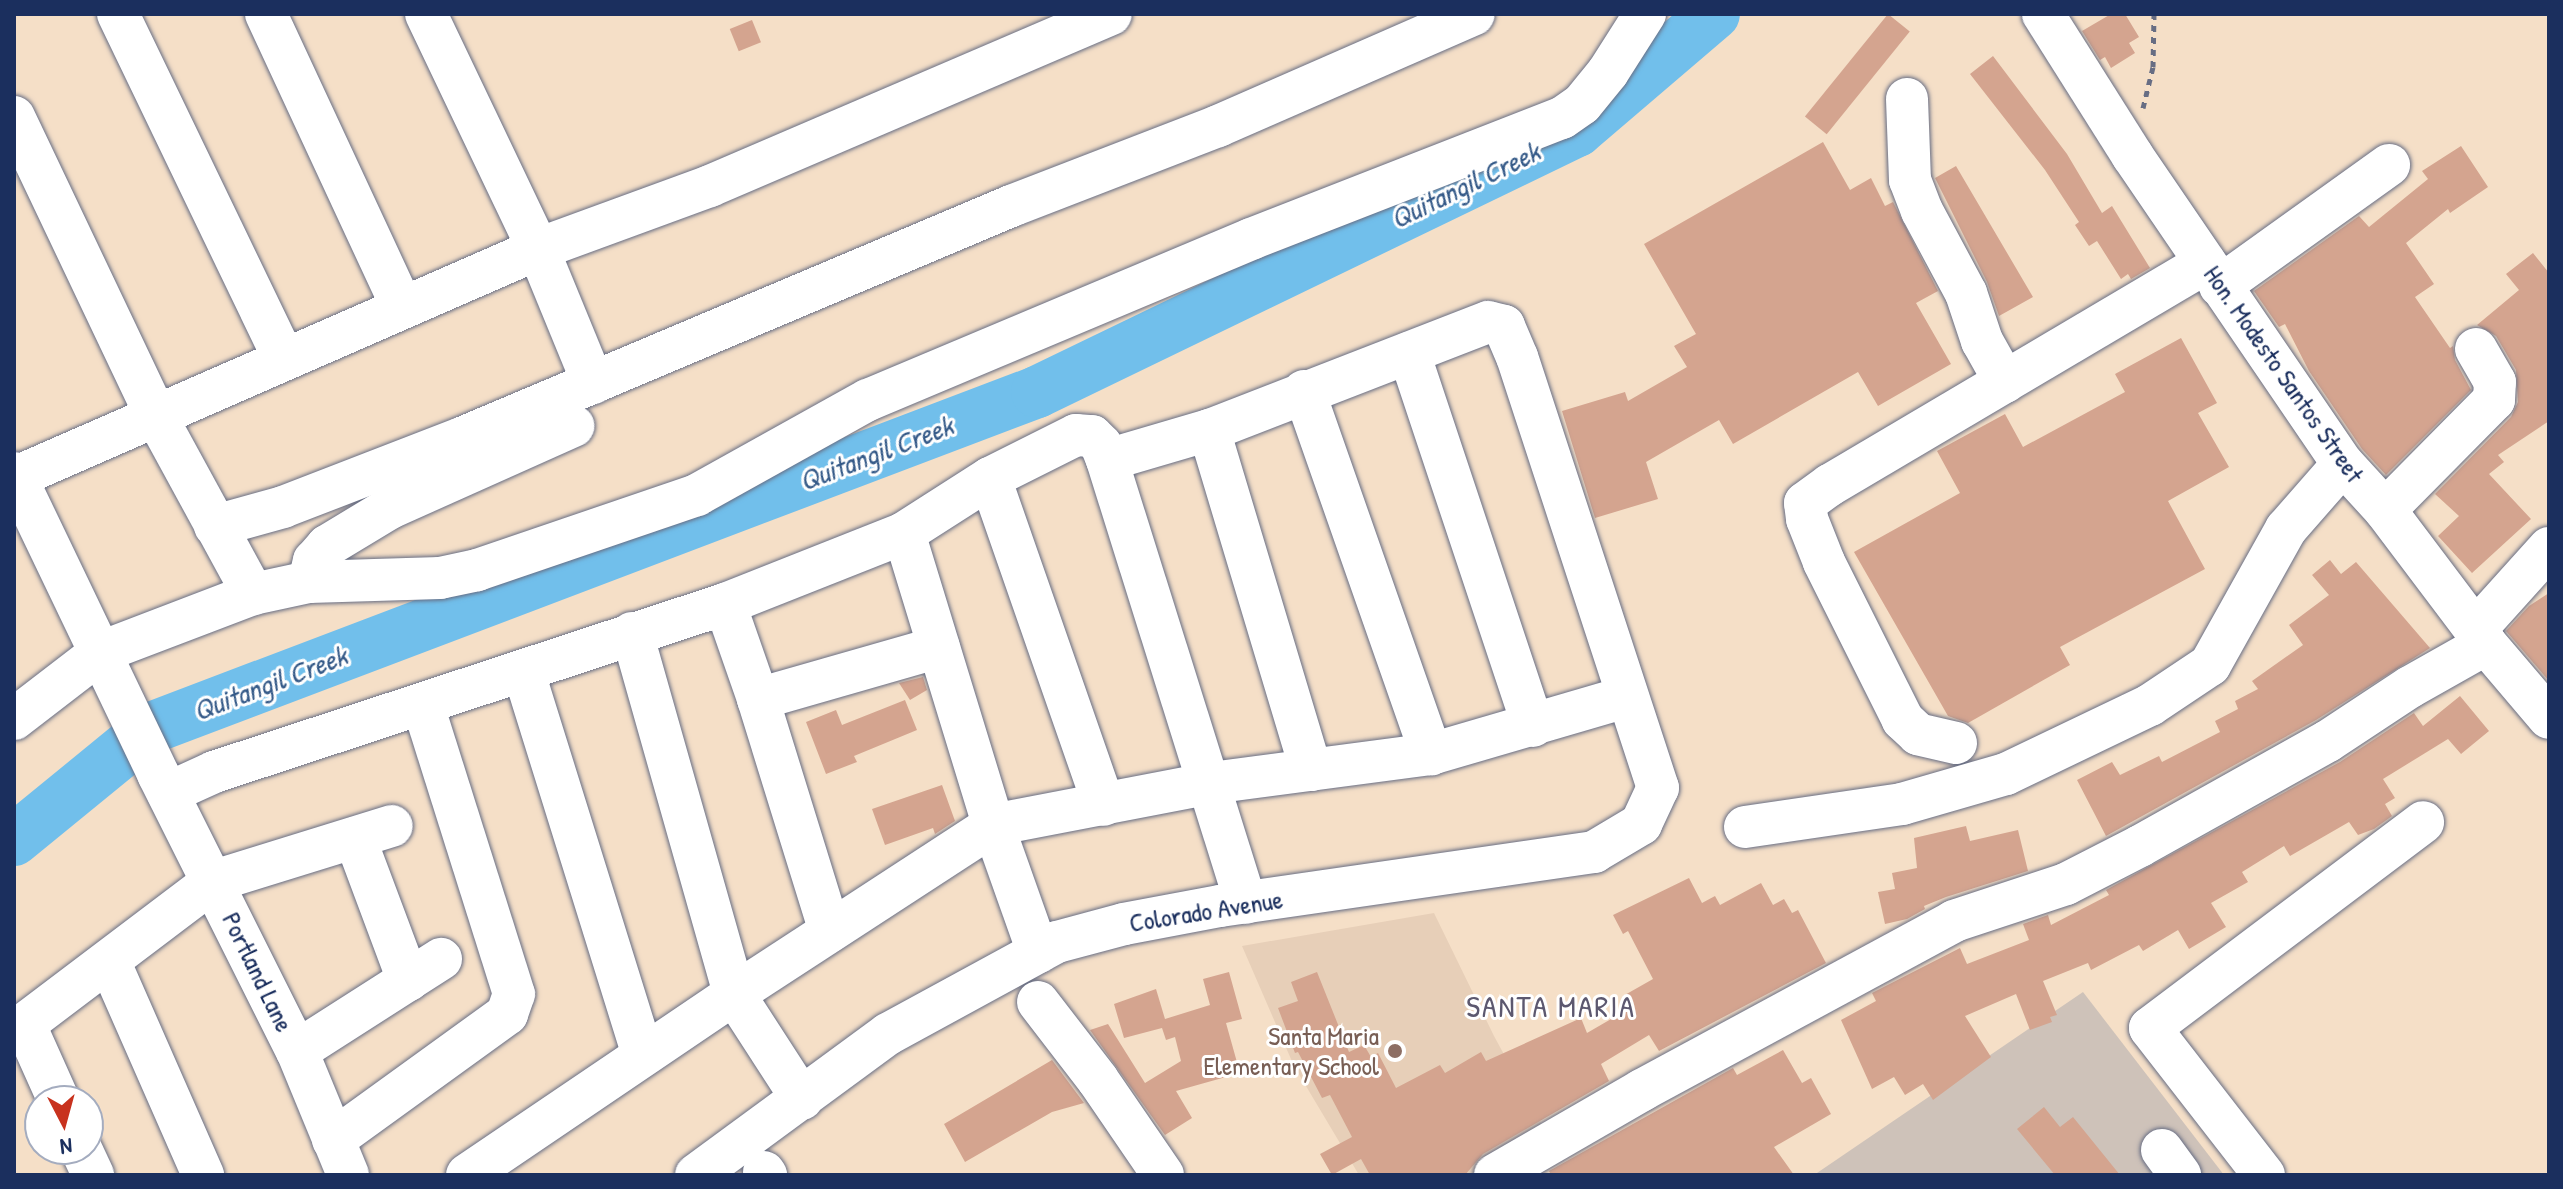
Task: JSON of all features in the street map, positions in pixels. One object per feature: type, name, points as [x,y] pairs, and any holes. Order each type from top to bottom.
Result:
[{"type":"street","points":[[118,14],[284,359]]},
{"type":"street","points":[[266,14],[402,307]]},
{"type":"street","points":[[426,14],[538,249],[593,383]]},
{"type":"street","points":[[15,476],[538,249],[710,186],[1111,14]]},
{"type":"street","points":[[215,526],[283,507],[593,383],[1011,206],[1218,126],[1474,14]]},
{"type":"street","points":[[14,719],[107,666],[253,594],[309,582],[440,578],[477,570],[697,495],[868,400],[1251,239],[1562,118],[1582,104],[1608,72],[1645,14]]},
{"type":"street","name":"Hon. Modesto Santos Street","points":[[2043,14],[2132,155],[2343,464],[2385,510],[2481,636],[2549,718]]},
{"type":"street","points":[[1907,99],[1910,180],[1922,211],[1966,293],[1982,341],[2005,382]]},
{"type":"street","points":[[14,117],[156,416],[253,594]]},
{"type":"street","points":[[1956,743],[1918,734],[1903,720],[1824,562],[1807,519],[1805,503],[1830,485],[2005,382],[2212,274],[2389,165]]},
{"type":"street","name":"Colorado Avenue","points":[[696,1175],[888,1034],[1057,942],[1124,924],[1246,903],[1594,852],[1641,824],[1658,788],[1517,357],[1504,326],[1488,322],[1409,353]]},
{"type":"street","points":[[2385,510],[2494,400],[2495,382],[2476,349]]},
{"type":"street","points":[[1107,460],[1209,430],[1409,353],[1533,726]]},
{"type":"street","points":[[1304,391],[1431,754]]},
{"type":"street","points":[[309,582],[314,561],[327,546],[390,508],[573,426]]},
{"type":"street","points":[[1209,430],[1311,770]]},
{"type":"street","points":[[163,783],[214,772],[524,673],[632,633],[725,604],[904,533],[990,478],[1076,435],[1092,436],[1107,460],[1211,783],[1246,903]]},
{"type":"street","points":[[1745,827],[1902,804],[2006,774],[2150,705],[2210,665],[2286,529],[2343,464]]},
{"type":"street","name":"Portland Lane","points":[[15,476],[297,1051],[341,1157]]},
{"type":"street","points":[[990,478],[1104,805]]},
{"type":"street","points":[[904,533],[993,825],[1038,952]]},
{"type":"street","points":[[1495,1175],[1642,1090],[1954,921],[2066,884],[2328,741],[2481,636],[2549,548]]},
{"type":"street","points":[[725,604],[830,931]]},
{"type":"street","points":[[632,633],[734,994],[802,1099]]},
{"type":"street","points":[[758,699],[939,647]]},
{"type":"street","points":[[524,673],[643,1055]]},
{"type":"street","points":[[467,1175],[734,994],[993,825],[1211,783],[1431,754],[1626,697]]},
{"type":"street","points":[[341,1157],[507,1014],[514,994],[423,705]]},
{"type":"street","points":[[2264,1175],[2150,1028],[2423,822]]},
{"type":"street","points":[[50,1085],[19,1028],[110,963],[214,881],[374,832],[425,969],[297,1051]]},
{"type":"street","points":[[110,963],[203,1175]]},
{"type":"street","points":[[1038,1002],[1098,1080],[1163,1175]]},
{"type":"path","points":[[2132,155],[2153,67],[2154,14]]},
{"type":"shaded area","name":"Santa Maria Elementary School","points":[[1434,913],[1494,1036],[1546,1132],[1469,1175],[1359,1175],[1294,1066],[1242,946]]},
{"type":"shaded area","points":[[2083,992],[2224,1175],[1814,1175]]},
{"type":"building","points":[[1888,14],[1910,32],[1827,134],[1805,117]]},
{"type":"building","points":[[2111,14],[2125,14],[2139,37],[2129,43],[2135,53],[2111,68],[2105,57],[2100,60],[2082,31]]},
{"type":"building","points":[[752,20],[761,42],[739,51],[730,29]]},
{"type":"building","points":[[1993,56],[2067,154],[2102,213],[2112,206],[2150,268],[2131,279],[2128,274],[2121,279],[2097,241],[2089,246],[2075,225],[2079,222],[2045,170],[1970,74]]},
{"type":"building","points":[[1823,142],[1850,190],[1871,178],[1885,206],[1893,202],[1938,291],[1916,303],[1951,364],[1878,406],[1858,372],[1733,444],[1719,420],[1646,462],[1658,499],[1595,518],[1562,411],[1625,392],[1628,401],[1687,367],[1674,346],[1696,334],[1644,244]]},
{"type":"building","points":[[2461,146],[2488,187],[2450,213],[2448,209],[2406,243],[2434,284],[2415,297],[2450,348],[2453,346],[2455,360],[2471,390],[2386,475],[2362,449],[2309,371],[2285,324],[2279,327],[2254,291],[2359,216],[2369,227],[2428,179],[2422,171]]},
{"type":"building","points":[[1956,166],[2033,297],[1999,316],[1987,282],[1935,178]]},
{"type":"building","points":[[2533,253],[2549,273],[2549,421],[2498,455],[2504,462],[2489,474],[2531,519],[2472,573],[2438,536],[2459,516],[2435,494],[2511,417],[2518,402],[2516,370],[2496,336],[2477,325],[2519,290],[2506,274]]},
{"type":"building","points":[[2181,338],[2217,403],[2198,413],[2229,467],[2168,501],[2205,569],[2060,647],[2070,665],[1968,723],[1948,716],[1854,552],[1960,493],[1937,451],[2005,414],[2023,447],[2125,392],[2115,374]]},
{"type":"building","points":[[2330,560],[2341,574],[2356,562],[2430,648],[2316,720],[2106,836],[2077,780],[2112,762],[2120,775],[2159,756],[2162,762],[2220,732],[2215,721],[2238,709],[2235,701],[2258,689],[2252,681],[2303,645],[2289,625],[2329,595],[2312,575]]},
{"type":"building","points":[[2549,593],[2549,681],[2506,631],[2529,606]]},
{"type":"building","points":[[923,677],[927,690],[910,700],[899,683]]},
{"type":"building","points":[[2460,696],[2489,731],[2461,754],[2448,739],[2383,779],[2395,798],[2385,804],[2392,816],[2374,829],[2358,835],[2349,822],[2290,856],[2284,846],[2242,872],[2248,882],[2211,903],[2226,927],[2189,949],[2178,930],[2143,951],[2139,945],[2091,970],[2088,963],[2043,981],[2057,1015],[2050,1017],[2052,1022],[2030,1030],[2016,994],[1965,1016],[1991,1057],[1933,1100],[1923,1084],[1905,1095],[1894,1077],[1872,1089],[1841,1020],[1876,1001],[1872,993],[1960,948],[1967,964],[2029,940],[2023,924],[2048,915],[2051,925],[2109,895],[2106,890],[2340,762],[2414,713],[2423,726]]},
{"type":"building","points":[[905,700],[917,730],[854,756],[857,762],[826,774],[806,722],[836,710],[842,725]]},
{"type":"building","points":[[942,785],[955,821],[935,834],[933,828],[885,845],[872,809]]},
{"type":"building","points":[[1966,826],[1970,841],[2018,830],[2028,871],[1946,897],[1924,906],[1925,909],[1907,919],[1885,924],[1878,892],[1895,889],[1892,873],[1917,868],[1914,838]]},
{"type":"building","points":[[1689,878],[1702,903],[1715,896],[1720,905],[1761,883],[1773,905],[1784,899],[1792,913],[1798,910],[1826,963],[1659,1051],[1649,1035],[1601,1064],[1609,1081],[1483,1154],[1465,1175],[1370,1175],[1361,1159],[1332,1175],[1320,1154],[1352,1137],[1330,1095],[1322,1098],[1298,1052],[1295,1053],[1278,1008],[1298,1001],[1291,982],[1317,972],[1349,1052],[1364,1045],[1371,1057],[1378,1053],[1396,1088],[1440,1065],[1445,1073],[1481,1052],[1486,1061],[1581,1018],[1587,1033],[1630,1008],[1623,996],[1653,979],[1628,931],[1623,934],[1613,915]]},
{"type":"building","points":[[1229,972],[1242,1019],[1226,1023],[1240,1073],[1176,1091],[1192,1118],[1165,1135],[1090,1030],[1108,1024],[1145,1083],[1181,1061],[1175,1037],[1166,1040],[1162,1028],[1124,1038],[1114,1004],[1156,989],[1165,1019],[1210,1005],[1203,979]]},
{"type":"building","points":[[1783,1050],[1802,1083],[1811,1078],[1831,1114],[1774,1147],[1794,1175],[1551,1175],[1549,1171],[1733,1068],[1737,1075]]},
{"type":"building","points":[[1052,1060],[1084,1103],[1052,1112],[965,1162],[944,1124]]},
{"type":"building","points":[[2044,1107],[2060,1127],[2073,1117],[2120,1175],[2055,1175],[2017,1129]]},
{"type":"waterway","name":"Quitangil Creek","points":[[14,840],[151,728],[1037,392],[1577,131],[1714,14]]},
{"type":"place","name":"Santa Maria Elementary School","points":[[1395,1051]]},
{"type":"district","name":"SANTA MARIA","points":[[1551,1006]]}]
